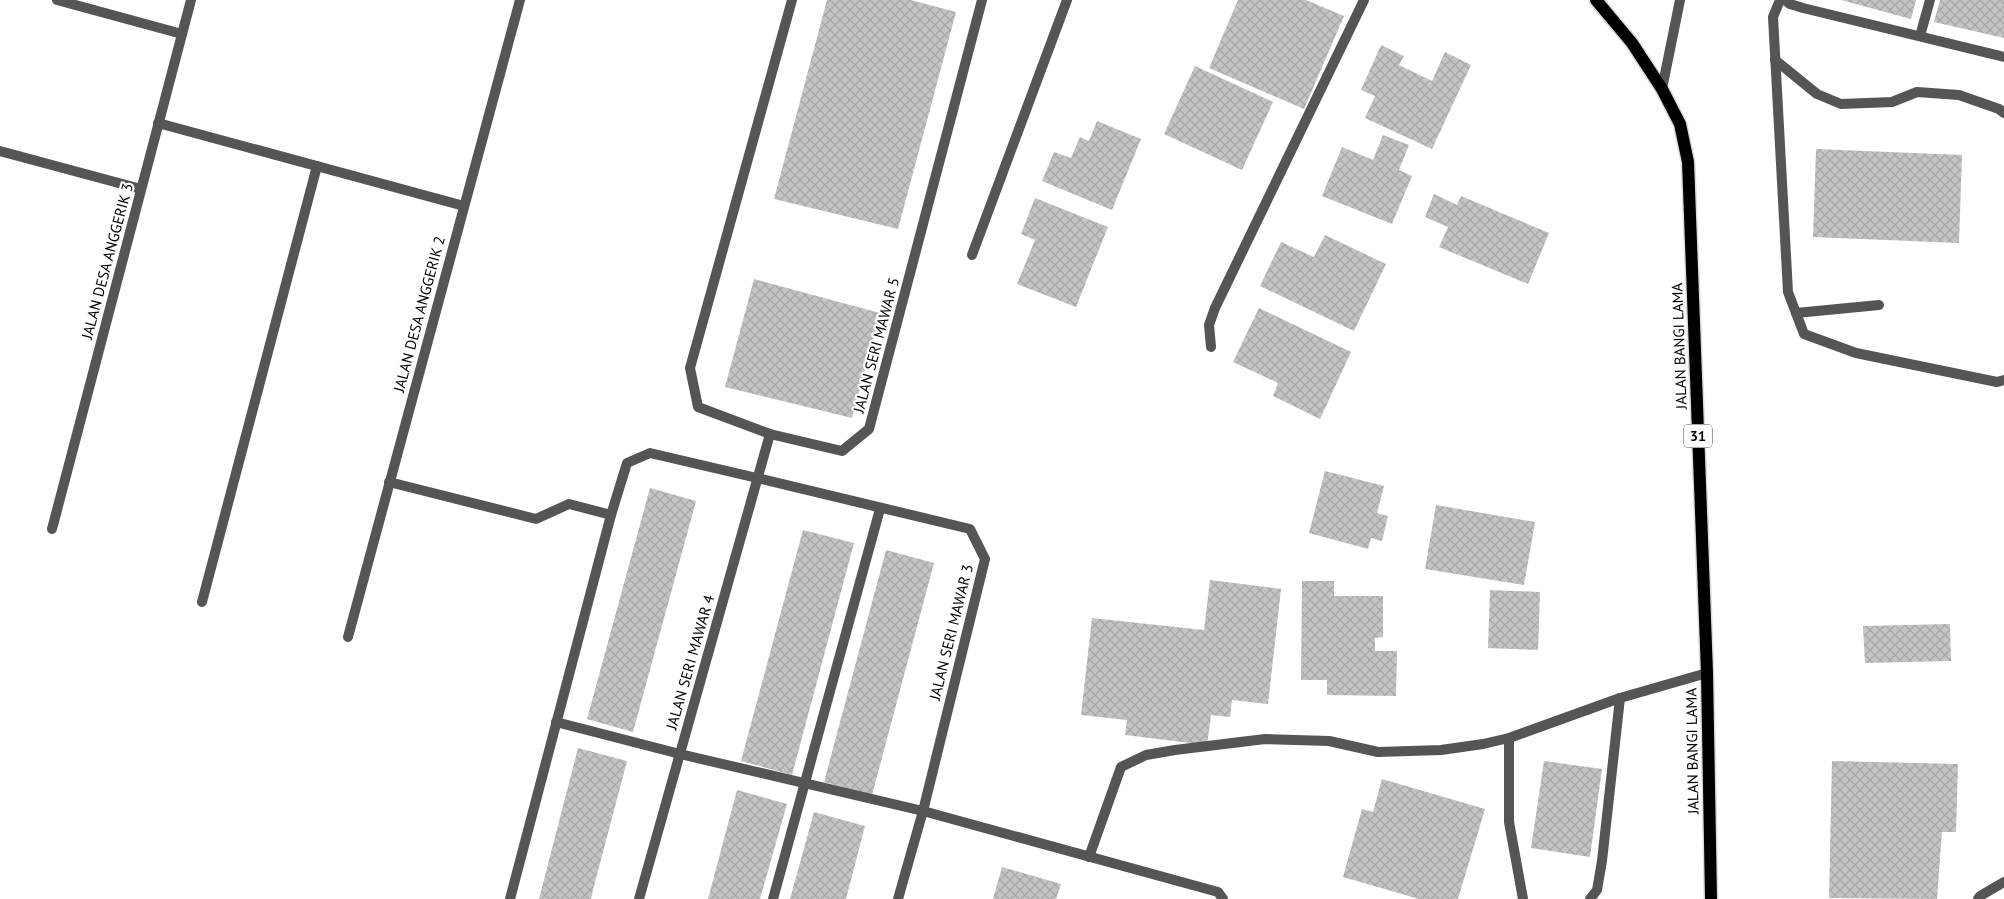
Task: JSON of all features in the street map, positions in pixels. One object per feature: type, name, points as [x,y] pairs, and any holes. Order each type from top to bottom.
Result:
[{"type":"main road","name":"JALAN BANGI LAMA","points":[[1596,0],[1632,43],[1662,89],[1680,124],[1688,162],[1707,673],[1711,899]]},
{"type":"street","points":[[58,0],[182,34]]},
{"type":"street","name":"JALAN DESA ANGGERIK 3","points":[[52,529],[191,0]]},
{"type":"street","name":"JALAN DESA ANGGERIK 2","points":[[348,637],[520,0]]},
{"type":"street","name":"JALAN SERI MAWAR 5","points":[[792,0],[690,368],[698,407],[770,434],[842,450],[869,429],[982,0]]},
{"type":"street","points":[[972,255],[1067,0]]},
{"type":"street","points":[[1211,347],[1209,325],[1215,308],[1364,0]]},
{"type":"street","points":[[1662,89],[1680,0]]},
{"type":"street","points":[[1780,0],[1773,17],[1788,292],[1804,334],[1856,353],[1997,382],[2004,380]]},
{"type":"street","points":[[1785,0],[1790,4],[1803,8],[2004,57]]},
{"type":"street","points":[[1920,36],[1930,0]]},
{"type":"street","points":[[1775,60],[1818,94],[1841,104],[1892,102],[1917,92],[1960,95],[1999,109],[2004,113]]},
{"type":"street","points":[[158,122],[464,206]]},
{"type":"street","points":[[0,151],[141,189]]},
{"type":"street","points":[[202,602],[317,166]]},
{"type":"street","points":[[1796,313],[1878,305]]},
{"type":"street","name":"JALAN SERI MAWAR 4","points":[[639,899],[770,434]]},
{"type":"street","name":"JALAN SERI MAWAR 3","points":[[510,899],[611,515],[627,464],[650,453],[970,529],[985,559],[923,811],[898,899]]},
{"type":"street","points":[[389,482],[536,519],[568,504],[611,515]]},
{"type":"street","points":[[772,899],[880,509]]},
{"type":"street","points":[[1089,857],[1121,768],[1146,755],[1265,739],[1329,741],[1378,752],[1441,750],[1509,738],[1620,698],[1707,673]]},
{"type":"street","points":[[1590,899],[1597,890],[1602,861],[1620,698]]},
{"type":"street","points":[[556,722],[803,784],[923,811],[1218,892],[1224,899]]},
{"type":"street","points":[[1509,738],[1510,822],[1523,899]]},
{"type":"street","points":[[1978,899],[2004,882]]},
{"type":"building","points":[[827,0],[911,0],[956,12],[898,229],[774,199]]},
{"type":"building","points":[[1238,0],[1306,0],[1344,16],[1304,109],[1209,68]]},
{"type":"building","points":[[1841,0],[1916,0],[1911,19]]},
{"type":"building","points":[[1940,0],[2004,0],[2004,38],[1934,22]]},
{"type":"building","points":[[1381,45],[1404,56],[1399,65],[1432,81],[1445,52],[1471,65],[1432,149],[1365,118],[1375,96],[1361,90]]},
{"type":"building","points":[[1195,66],[1273,102],[1242,170],[1164,134]]},
{"type":"building","points":[[1097,121],[1141,139],[1112,210],[1042,181],[1054,152],[1071,158],[1080,137],[1089,141]]},
{"type":"building","points":[[1383,135],[1409,145],[1399,170],[1412,176],[1392,224],[1322,196],[1342,147],[1373,160]]},
{"type":"building","points":[[1816,149],[1962,155],[1959,243],[1813,237]]},
{"type":"building","points":[[1434,194],[1457,205],[1461,196],[1549,233],[1528,284],[1439,247],[1448,227],[1425,217]]},
{"type":"building","points":[[1035,198],[1108,227],[1076,307],[1017,284],[1035,240],[1021,234]]},
{"type":"building","points":[[1325,235],[1386,264],[1354,331],[1260,286],[1281,242],[1314,257]]},
{"type":"building","points":[[754,279],[880,313],[852,418],[725,387]]},
{"type":"building","points":[[1259,308],[1351,352],[1320,419],[1273,396],[1278,383],[1233,362]]},
{"type":"building","points":[[1325,471],[1384,486],[1377,513],[1388,516],[1382,541],[1371,538],[1368,549],[1309,533]]},
{"type":"building","points":[[650,488],[696,501],[633,732],[587,719]]},
{"type":"building","points":[[1436,505],[1535,522],[1524,585],[1425,569]]},
{"type":"building","points":[[803,530],[854,543],[792,775],[741,761]]},
{"type":"building","points":[[886,550],[934,563],[872,795],[824,782]]},
{"type":"building","points":[[1210,580],[1281,589],[1268,704],[1232,700],[1230,717],[1211,715],[1207,745],[1125,735],[1127,720],[1081,715],[1092,618],[1204,630]]},
{"type":"building","points":[[1302,581],[1334,581],[1334,596],[1383,596],[1383,637],[1375,638],[1375,651],[1397,651],[1396,696],[1327,695],[1327,680],[1301,680]]},
{"type":"building","points":[[1490,590],[1540,592],[1538,650],[1488,648]]},
{"type":"building","points":[[1950,624],[1951,661],[1865,663],[1863,626]]},
{"type":"building","points":[[578,748],[627,761],[591,899],[539,899]]},
{"type":"building","points":[[1544,761],[1602,769],[1590,857],[1531,848]]},
{"type":"building","points":[[1832,761],[1958,764],[1956,832],[1942,832],[1937,899],[1829,898]]},
{"type":"building","points":[[1382,779],[1485,809],[1458,899],[1419,899],[1343,877],[1362,809],[1373,812]]},
{"type":"building","points":[[737,790],[787,804],[760,899],[708,899]]},
{"type":"building","points":[[814,812],[865,826],[846,899],[790,899]]},
{"type":"building","points":[[1002,867],[1061,884],[1056,899],[993,899]]}]
